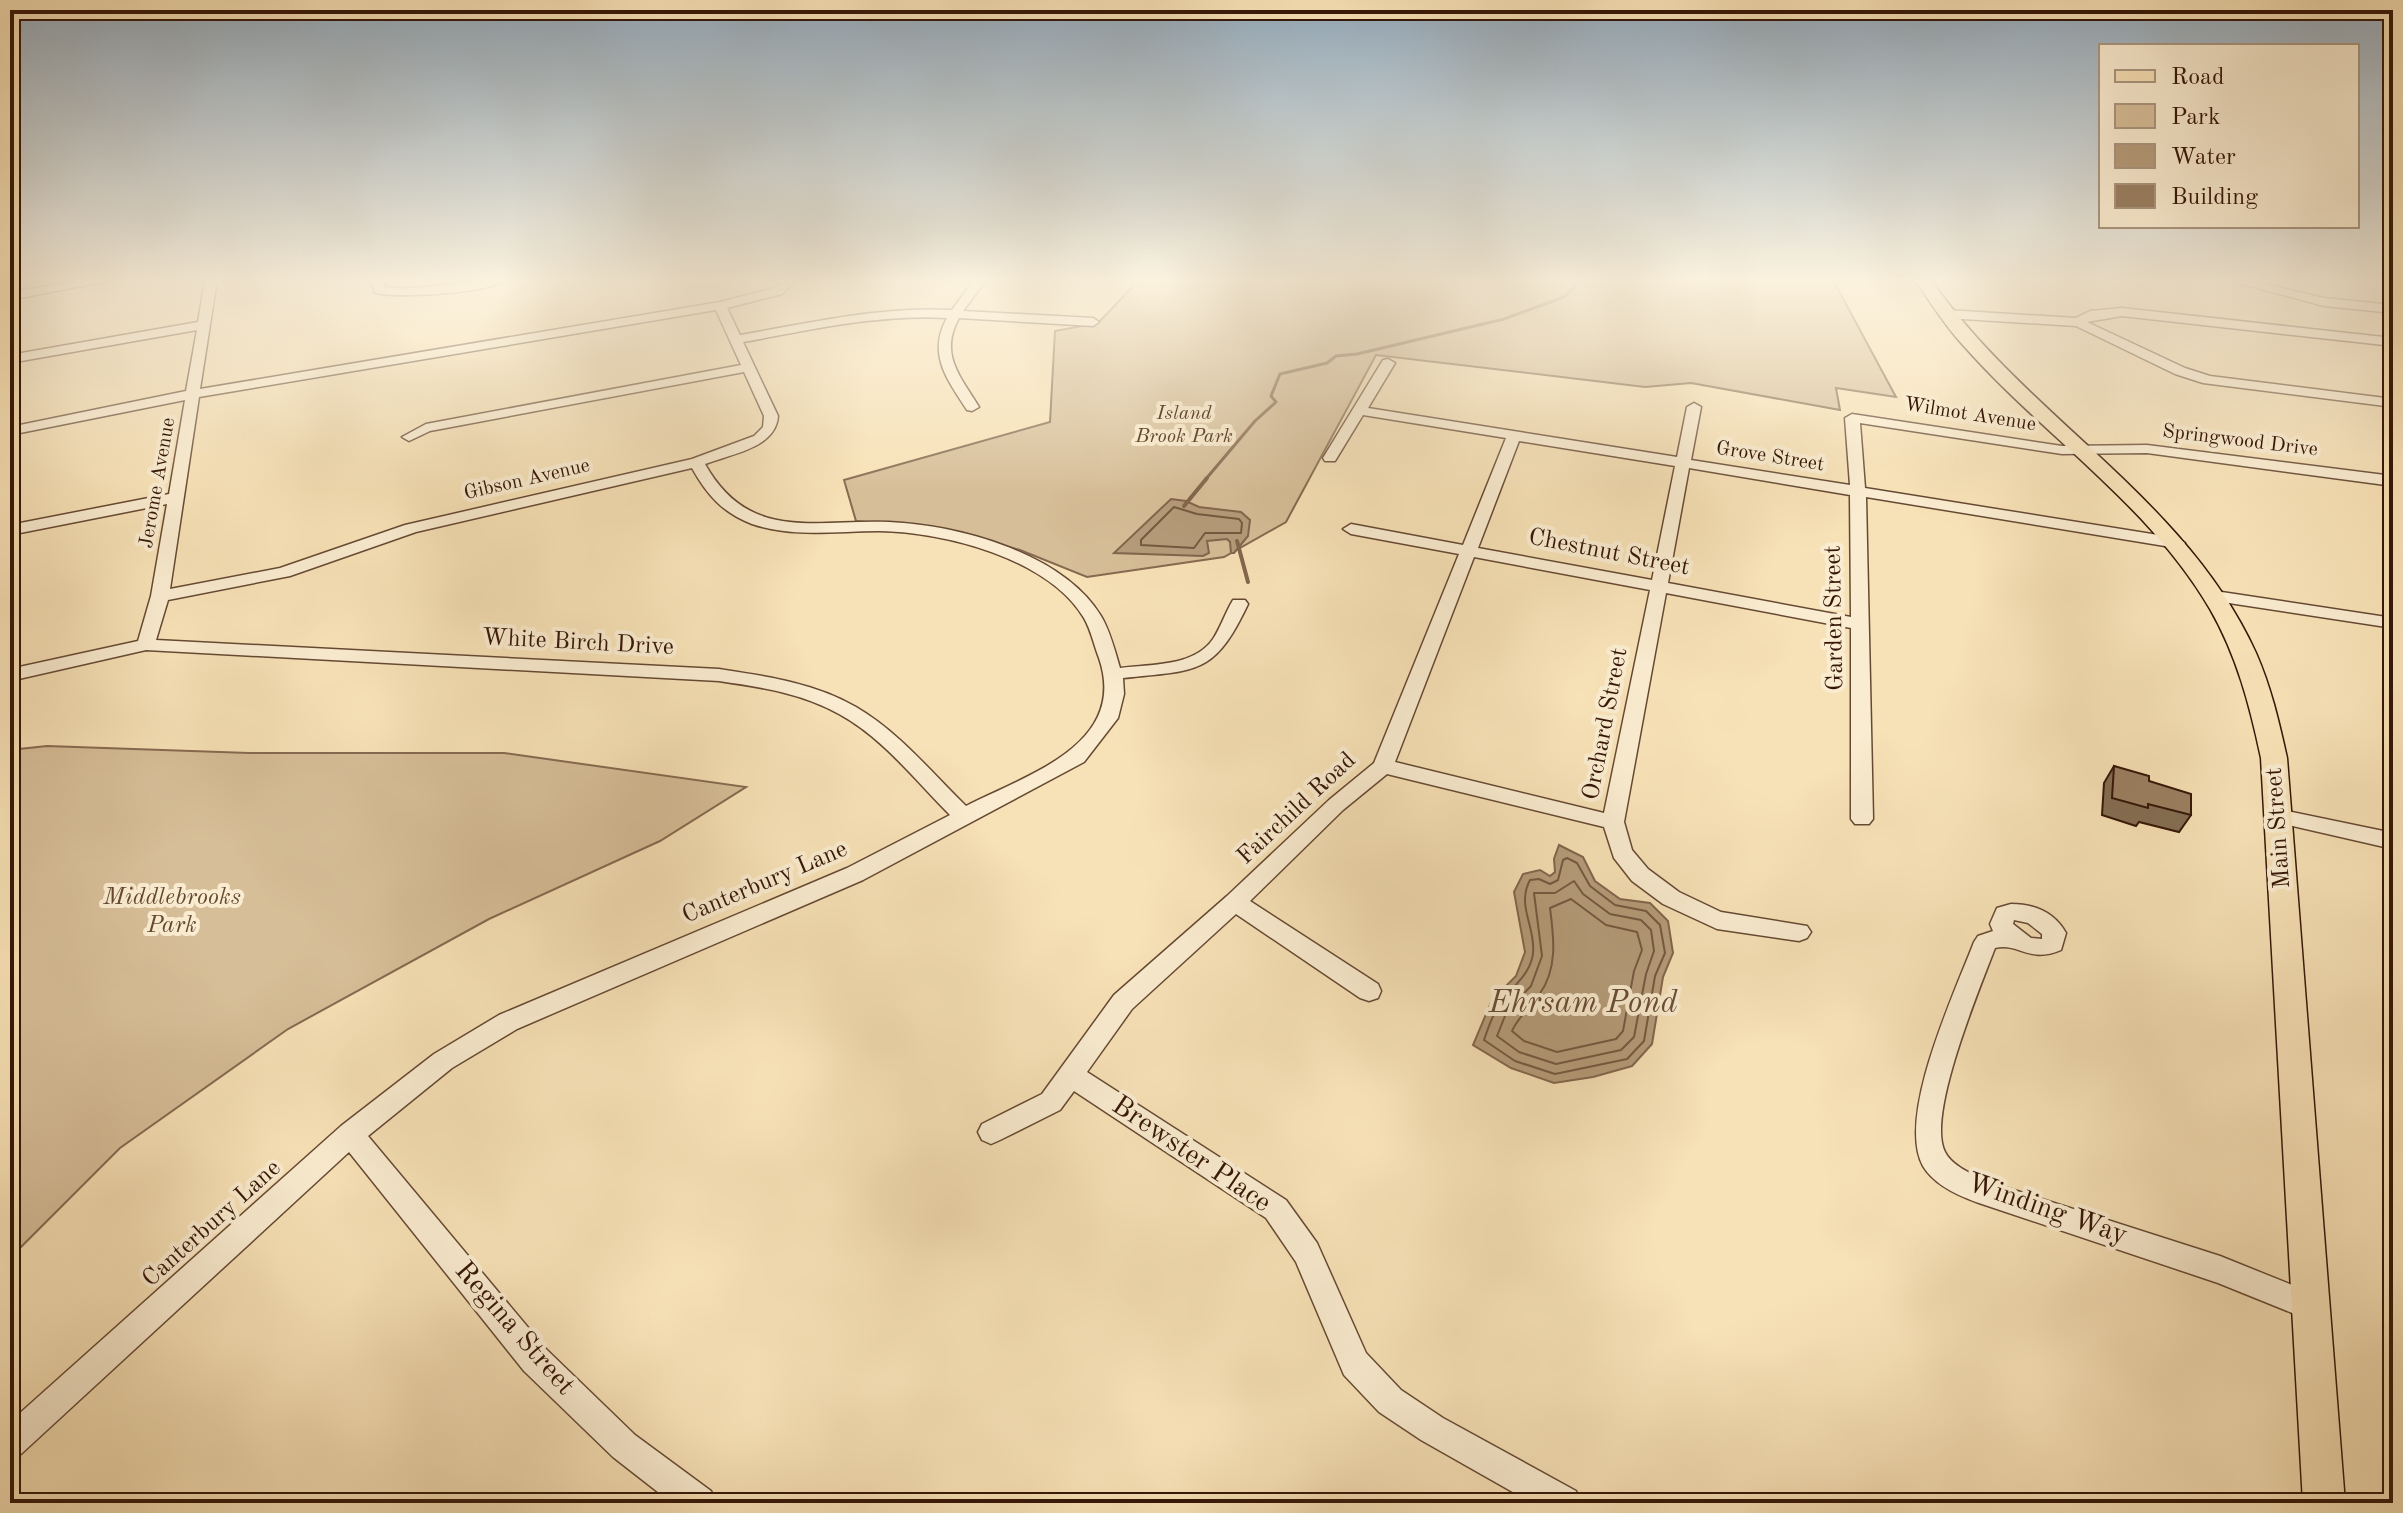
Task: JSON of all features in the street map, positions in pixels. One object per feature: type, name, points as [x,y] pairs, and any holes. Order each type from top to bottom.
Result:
[{"type":"main road","name":"Main Street","points":[[1978,351],[2177,543],[2215,596],[2255,674],[2268,718],[2278,816],[2324,1503]]},
{"type":"street","points":[[10,359],[58,351]]},
{"type":"street","name":"Jerome Avenue","points":[[146,645],[160,596],[200,351]]},
{"type":"street","points":[[10,431],[194,394],[453,351]]},
{"type":"street","name":"Gibson Avenue","points":[[160,596],[284,572],[411,528],[737,450],[759,439],[770,428],[771,416],[766,400],[740,351]]},
{"type":"street","points":[[942,351],[945,364],[972,407]]},
{"type":"street","points":[[2138,351],[2180,371],[2208,380],[2393,403]]},
{"type":"street","points":[[1330,458],[1388,363]]},
{"type":"street","points":[[409,437],[426,428],[747,368]]},
{"type":"street","name":"Orchard Street","points":[[1694,407],[1661,588],[1619,778],[1613,822],[1622,853],[1640,875],[1671,898],[1717,920],[1799,932]]},
{"type":"street","name":"Grove Street","points":[[1357,410],[2177,543]]},
{"type":"street","name":"Wilmot Avenue","points":[[1852,418],[2083,450]]},
{"type":"street","name":"Garden Street","points":[[1852,418],[1858,492],[1862,819]]},
{"type":"street","name":"Fairchild Road","points":[[991,1132],[1051,1102],[1123,1002],[1235,902],[1336,805],[1383,766],[1514,436]]},
{"type":"street","name":"Springwood Drive","points":[[2083,450],[2117,447],[2147,449],[2393,481]]},
{"type":"street","name":"Canterbury Lane","points":[[10,1443],[350,1134],[443,1061],[508,1022],[855,874],[1077,757],[1106,727],[1116,695],[1114,674],[1090,613],[1032,565],[992,547],[892,527],[797,529],[762,522],[721,502],[697,462]]},
{"type":"street","points":[[10,530],[174,498]]},
{"type":"street","name":"Chestnut Street","points":[[1351,529],[1858,624]]},
{"type":"street","points":[[2215,596],[2393,623]]},
{"type":"street","points":[[1114,674],[1187,663],[1208,656],[1239,604]]},
{"type":"street","name":"White Birch Drive","points":[[10,675],[146,645],[719,675],[765,682],[800,692],[864,721],[962,815]]},
{"type":"street","points":[[1383,766],[1613,822]]},
{"type":"street","points":[[2278,816],[2393,841]]},
{"type":"street","points":[[1235,902],[1369,991]]},
{"type":"street","name":"Winding Way","points":[[2009,936],[1986,942],[1962,1006],[1930,1102],[1927,1136],[1932,1158],[1952,1177],[1979,1191],[2220,1270],[2312,1307]]},
{"type":"street","name":"Brewster Place","points":[[1072,1076],[1276,1209],[1307,1253],[1355,1364],[1390,1401],[1432,1429],[1564,1503]]},
{"type":"street","name":"Regina Street","points":[[350,1134],[535,1360],[624,1446],[699,1503]]},
{"type":"green space","name":"Island Brook Park","points":[[1054,351],[1871,351],[1896,397],[1836,388],[1840,410],[1691,383],[1645,387],[1376,355],[1286,522],[1224,557],[1087,577],[1020,550],[949,530],[856,521],[844,480],[1050,422]]},
{"type":"green space","name":"Middlebrooks Park","points":[[47,746],[249,753],[504,753],[746,787],[660,841],[489,919],[288,1029],[120,1148],[10,1258],[10,750]]},
{"type":"water","points":[[1171,499],[1199,507],[1241,512],[1250,520],[1248,536],[1234,553],[1231,553],[1227,539],[1207,541],[1209,553],[1203,556],[1114,553]]},
{"type":"water","name":"Ehrsam Pond","points":[[1559,845],[1583,857],[1595,881],[1620,899],[1650,903],[1668,921],[1673,953],[1663,977],[1652,1044],[1632,1066],[1593,1077],[1554,1083],[1511,1068],[1473,1045],[1492,1000],[1516,976],[1525,952],[1514,892],[1523,874],[1540,870],[1550,876],[1555,872],[1554,859]]},
{"type":"building","points":[[2114,766],[2149,776],[2149,781],[2191,794],[2191,815],[2112,798]]},
{"type":"waterway","points":[[1205,480],[1255,421],[1276,402],[1271,396],[1280,374],[1327,363],[1336,356],[1371,351]]},
{"type":"waterway","points":[[1184,506],[1207,478]]},
{"type":"waterway","points":[[1237,541],[1248,582]]}]
